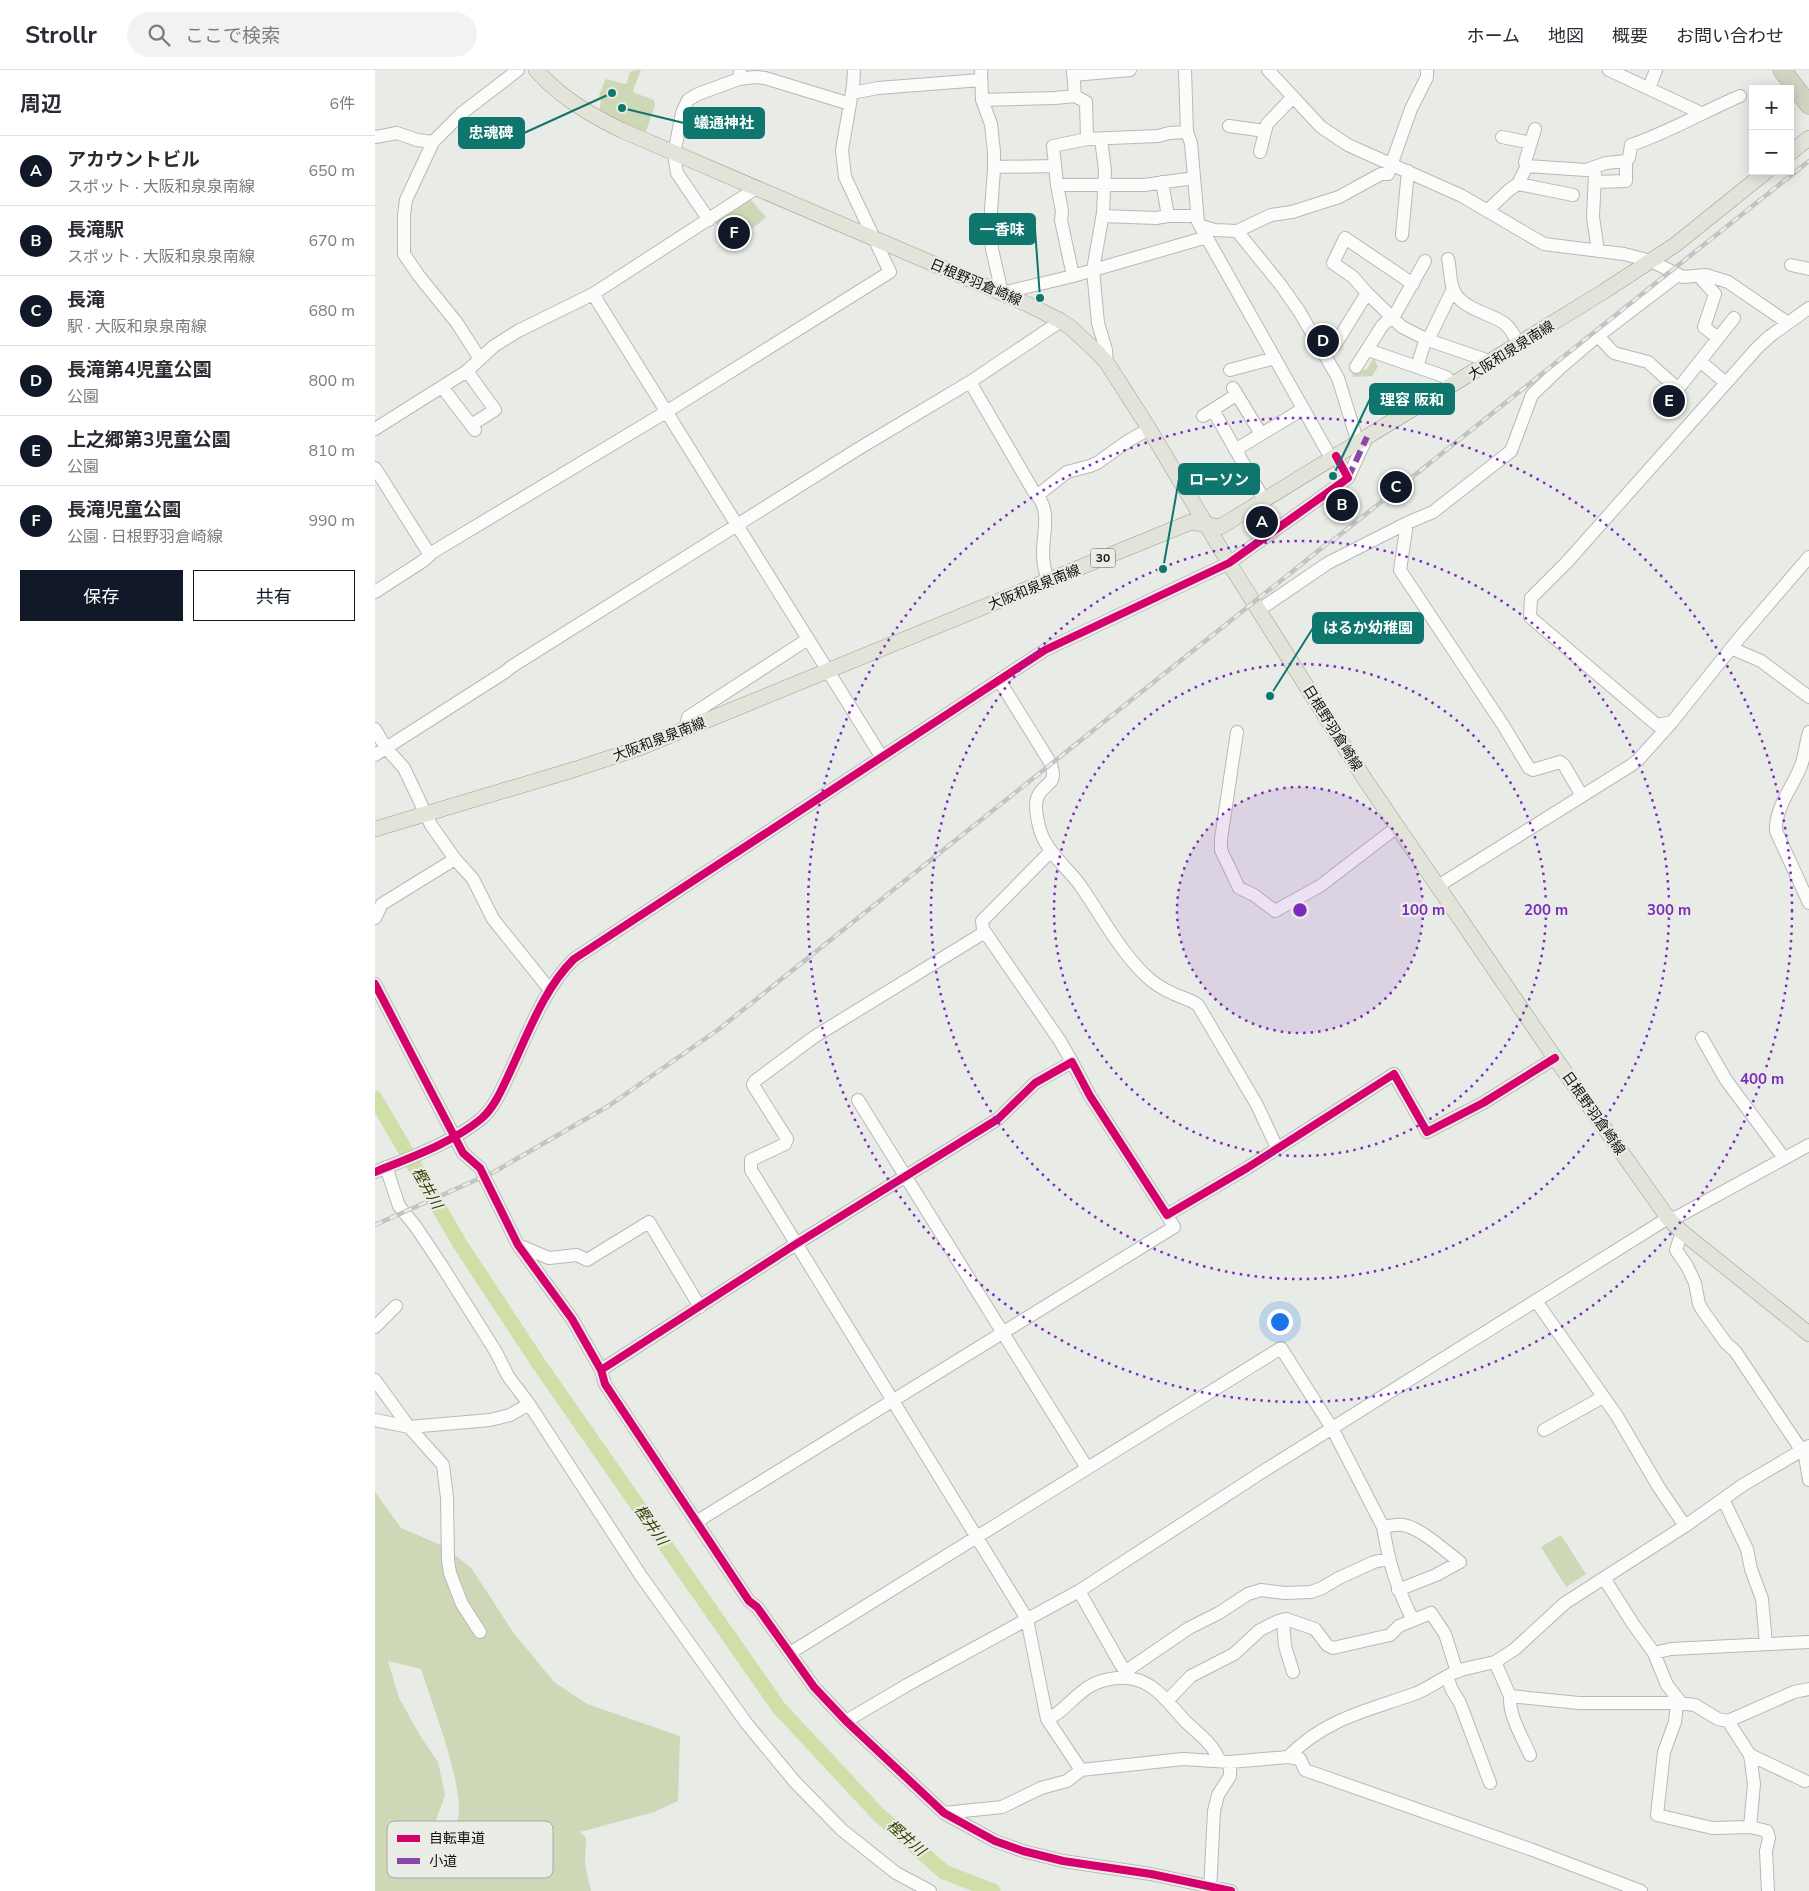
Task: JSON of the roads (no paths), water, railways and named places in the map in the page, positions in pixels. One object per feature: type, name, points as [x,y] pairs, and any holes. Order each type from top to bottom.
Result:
[{"type":"highway","points":[[1782,70],[1809,105]]},
{"type":"highway","points":[[1795,70],[1809,87]]},
{"type":"main road","name":"日根野羽倉崎線","points":[[536,70],[565,97],[588,113],[621,130],[755,189],[1002,293],[1061,321],[1099,352],[1149,429],[1229,563],[1366,781],[1555,1058],[1668,1218],[1682,1232],[1809,1334]]},
{"type":"main road","points":[[1794,150],[1809,138]]},
{"type":"main road","name":"大阪和泉泉南線","points":[[375,829],[583,767],[685,730],[1191,522],[1220,527],[1492,362],[1651,261],[1675,245],[1762,175]]},
{"type":"street","points":[[480,359],[457,322],[419,276],[404,254],[404,215],[406,200],[433,142],[462,113],[518,70]]},
{"type":"street","points":[[375,592],[430,555],[666,412],[890,272],[845,177],[842,150],[854,70]]},
{"type":"street","points":[[1075,96],[1073,73],[1131,70]]},
{"type":"street","points":[[1185,70],[1187,132],[1191,143],[1194,178],[1202,227],[1303,409],[1348,478]]},
{"type":"street","points":[[1268,70],[1321,127],[1348,145],[1463,196],[1544,244],[1624,254],[1651,261],[1683,277],[1706,275],[1728,282],[1788,323]]},
{"type":"street","points":[[1103,216],[1157,218],[1168,216],[1215,230],[1237,231],[1271,215],[1292,212],[1339,197],[1381,174],[1388,174],[1411,109],[1427,77],[1427,70]]},
{"type":"street","points":[[1649,88],[1656,70]]},
{"type":"street","points":[[1613,71],[1701,113]]},
{"type":"street","points":[[709,220],[677,173],[674,154],[683,113],[689,100],[698,94],[739,75],[765,78],[851,99],[878,88],[981,75],[982,100],[991,124],[994,167],[990,224],[992,249],[1002,293],[1093,270],[1202,227]]},
{"type":"street","points":[[982,100],[1075,96],[1086,102],[1087,139]]},
{"type":"street","points":[[1595,182],[1626,181],[1626,162],[1629,158],[1631,145],[1656,137],[1701,113],[1740,96]]},
{"type":"street","points":[[1260,152],[1267,124],[1293,97]]},
{"type":"street","points":[[1229,126],[1265,131]]},
{"type":"street","points":[[1487,211],[1518,184],[1527,166],[1525,162],[1535,129]]},
{"type":"street","points":[[1073,276],[1061,220],[1062,211],[1053,146],[1087,139],[1158,136],[1187,132]]},
{"type":"street","points":[[375,137],[397,134],[417,140],[433,142]]},
{"type":"street","points":[[1502,137],[1531,143]]},
{"type":"street","points":[[1101,138],[1105,184],[1103,216],[1093,270],[1098,323],[1106,350],[1107,363]]},
{"type":"street","points":[[1527,166],[1586,170],[1606,163],[1626,162]]},
{"type":"street","points":[[994,167],[1055,166]]},
{"type":"street","points":[[1596,166],[1593,217],[1598,251]]},
{"type":"street","points":[[1402,235],[1408,171]]},
{"type":"street","points":[[1057,185],[1144,184],[1194,178]]},
{"type":"street","points":[[1162,182],[1168,216]]},
{"type":"street","points":[[1518,184],[1573,195]]},
{"type":"street","points":[[375,429],[467,371],[494,346],[518,331],[593,294],[755,189]]},
{"type":"street","points":[[930,1891],[896,1872],[842,1830],[795,1782],[747,1724],[641,1576],[529,1404],[508,1376],[496,1352],[442,1266],[416,1227],[399,1206],[384,1168],[454,1136],[481,1118],[494,1103],[550,990],[563,969],[574,959],[1045,650],[1229,563],[1348,478],[1362,440],[1338,378],[1285,290],[1237,231]]},
{"type":"street","points":[[1413,284],[1345,238],[1333,263],[1353,277],[1402,327],[1427,339],[1492,362]]},
{"type":"street","points":[[1448,259],[1453,290],[1456,295],[1462,302],[1505,324],[1511,330],[1519,345]]},
{"type":"street","points":[[1356,367],[1382,326],[1392,317],[1425,261]]},
{"type":"street","points":[[1791,265],[1809,269]]},
{"type":"street","points":[[1259,610],[1328,563],[1433,512],[1511,451],[1532,395],[1598,336],[1679,275]]},
{"type":"street","points":[[1699,276],[1715,294],[1704,327],[1718,338]]},
{"type":"street","points":[[1417,367],[1427,339],[1453,290]]},
{"type":"street","points":[[1335,345],[1367,293]]},
{"type":"street","points":[[593,294],[881,756]]},
{"type":"street","points":[[1672,722],[1657,725],[1530,617],[1531,598],[1567,562],[1758,347],[1809,308]]},
{"type":"street","points":[[1598,336],[1614,353],[1648,362],[1678,389],[1734,318]]},
{"type":"street","points":[[380,752],[858,448],[970,382],[1061,321]]},
{"type":"street","points":[[1368,350],[1446,377],[1453,385]]},
{"type":"street","points":[[1231,370],[1275,358]]},
{"type":"street","points":[[1700,361],[1726,383]]},
{"type":"street","points":[[442,386],[473,427],[495,410],[467,371]]},
{"type":"street","points":[[970,382],[995,422],[1012,456],[1041,498],[1046,509],[1043,554],[1048,581]]},
{"type":"street","points":[[1261,434],[1235,391],[1208,413],[1235,450],[1264,500]]},
{"type":"street","points":[[1235,450],[1303,409]]},
{"type":"street","points":[[1038,495],[1067,472],[1097,463],[1149,429]]},
{"type":"street","points":[[375,468],[430,555]]},
{"type":"street","points":[[1407,524],[1400,570],[1503,725],[1529,768],[1533,770],[1560,762],[1564,765],[1581,796]]},
{"type":"street","points":[[1437,886],[1638,760],[1672,722],[1731,648],[1809,557]]},
{"type":"street","points":[[685,730],[688,717],[808,638]]},
{"type":"street","points":[[1731,648],[1761,661],[1809,698]]},
{"type":"street","points":[[999,680],[1051,764],[1054,772],[1053,780],[1038,795],[1036,803],[1039,826],[1045,843],[1079,885],[1113,935],[1144,975],[1159,987],[1192,1000],[1198,1005],[1257,1105],[1277,1148]]},
{"type":"street","points":[[375,729],[380,752],[403,768],[431,825],[455,859],[473,879],[493,919],[550,990]]},
{"type":"street","points":[[1237,732],[1221,850],[1239,888],[1255,895],[1275,911],[1320,886],[1397,827]]},
{"type":"street","points":[[1809,732],[1802,763],[1779,809],[1775,823],[1776,831],[1809,903]]},
{"type":"street","points":[[696,1522],[1173,1227],[1090,1096],[1061,1041],[985,932],[982,921],[1051,851]]},
{"type":"street","points":[[375,918],[382,904],[455,859]]},
{"type":"street","points":[[985,932],[814,1038],[755,1081],[753,1085],[787,1140],[785,1144],[751,1160],[751,1170],[1027,1619],[1047,1719],[1081,1770]]},
{"type":"street","points":[[375,984],[463,1153],[480,1168],[518,1245],[572,1319],[601,1370],[605,1384],[749,1602],[757,1607],[814,1687],[846,1721],[944,1813],[995,1841],[1023,1851],[1063,1861],[1115,1868],[1231,1891]]},
{"type":"street","points":[[1702,1038],[1726,1080],[1784,1158]]},
{"type":"street","points":[[1167,1215],[1247,1168],[1394,1074],[1427,1132],[1483,1103],[1555,1058]]},
{"type":"street","points":[[601,1370],[997,1119],[1035,1083],[1072,1062]]},
{"type":"street","points":[[858,1100],[1087,1468]]},
{"type":"street","points":[[846,1721],[907,1685],[1079,1591],[1332,1428],[1668,1218],[1677,1217],[1809,1145]]},
{"type":"street","points":[[518,1245],[549,1258],[577,1256],[587,1260],[649,1222],[700,1306]]},
{"type":"street","points":[[1682,1232],[1676,1250],[1687,1266],[1695,1284],[1699,1304],[1713,1327],[1735,1351],[1805,1449],[1809,1480]]},
{"type":"street","points":[[1535,1301],[1617,1416],[1658,1486],[1685,1526]]},
{"type":"street","points":[[375,1327],[396,1306]]},
{"type":"street","points":[[790,1654],[1281,1348],[1332,1428],[1383,1526],[1388,1559],[1398,1590],[1413,1620]]},
{"type":"street","points":[[375,1380],[409,1427],[443,1465],[447,1498],[448,1560],[451,1574],[462,1604],[480,1632]]},
{"type":"street","points":[[1545,1430],[1603,1397]]},
{"type":"street","points":[[375,1420],[409,1427],[490,1420],[510,1415],[529,1404]]},
{"type":"street","points":[[1288,1757],[1302,1742],[1334,1722],[1383,1703],[1416,1694],[1452,1674],[1495,1662],[1515,1649],[1565,1603],[1685,1526],[1743,1485],[1805,1449]]},
{"type":"street","points":[[1723,1499],[1747,1549],[1751,1569],[1762,1599],[1766,1644]]},
{"type":"street","points":[[1383,1526],[1402,1525],[1410,1528],[1427,1537],[1460,1562],[1436,1575],[1398,1590]]},
{"type":"street","points":[[1047,1719],[1059,1714],[1076,1695],[1093,1684],[1128,1674],[1189,1628],[1219,1613],[1248,1594],[1261,1590],[1285,1593],[1311,1592],[1374,1562],[1388,1559]]},
{"type":"street","points":[[1604,1578],[1654,1654],[1667,1685],[1679,1703],[1675,1722],[1664,1752],[1657,1815],[1712,1828],[1750,1827],[1767,1831],[1769,1838],[1766,1851],[1768,1891]]},
{"type":"street","points":[[1079,1591],[1128,1674],[1147,1682],[1225,1761],[1230,1776],[1218,1795],[1214,1811],[1210,1888]]},
{"type":"street","points":[[1167,1701],[1191,1676],[1234,1654],[1269,1624],[1283,1620],[1315,1629],[1327,1645],[1333,1648],[1390,1635],[1399,1626],[1431,1613],[1445,1634],[1452,1674],[1452,1690],[1459,1703],[1490,1783]]},
{"type":"street","points":[[1283,1620],[1285,1646],[1293,1672]]},
{"type":"street","points":[[1654,1654],[1671,1649],[1809,1642]]},
{"type":"street","points":[[1495,1662],[1510,1696],[1512,1714],[1518,1731],[1530,1755]]},
{"type":"street","points":[[1510,1696],[1579,1703],[1679,1703],[1695,1705],[1718,1719],[1728,1721],[1794,1692],[1809,1689]]},
{"type":"street","points":[[1728,1721],[1750,1756],[1754,1784],[1750,1827]]},
{"type":"street","points":[[1750,1756],[1805,1781]]},
{"type":"street","points":[[944,1813],[1002,1807],[1041,1788],[1067,1781],[1081,1770],[1183,1759],[1225,1761],[1288,1757],[1300,1759],[1305,1770],[1521,1846],[1641,1891]]},
{"type":"waterway","name":"樫井川","points":[[375,1098],[460,1244],[539,1364],[779,1708],[878,1814],[944,1872],[993,1891]]},
{"type":"railway","points":[[1332,541],[1809,161]]},
{"type":"railway","points":[[375,1225],[494,1172],[610,1105],[719,1029],[1328,543]]},
{"type":"place","name":"忠魂碑","points":[[612,93]]},
{"type":"place","name":"蟻通神社","points":[[622,108]]},
{"type":"place","name":"長滝児童公園","points":[[734,233]]},
{"type":"place","name":"一香味","points":[[1040,298]]},
{"type":"place","name":"長滝第4児童公園","points":[[1323,341]]},
{"type":"place","name":"上之郷第3児童公園","points":[[1669,401]]},
{"type":"place","name":"理容 阪和","points":[[1333,476]]},
{"type":"place","name":"長滝","points":[[1396,487]]},
{"type":"place","name":"長滝駅","points":[[1342,505]]},
{"type":"place","name":"アカウントビル","points":[[1262,522]]},
{"type":"place","name":"ローソン","points":[[1163,569]]},
{"type":"place","name":"はるか幼稚園","points":[[1270,696]]}]
